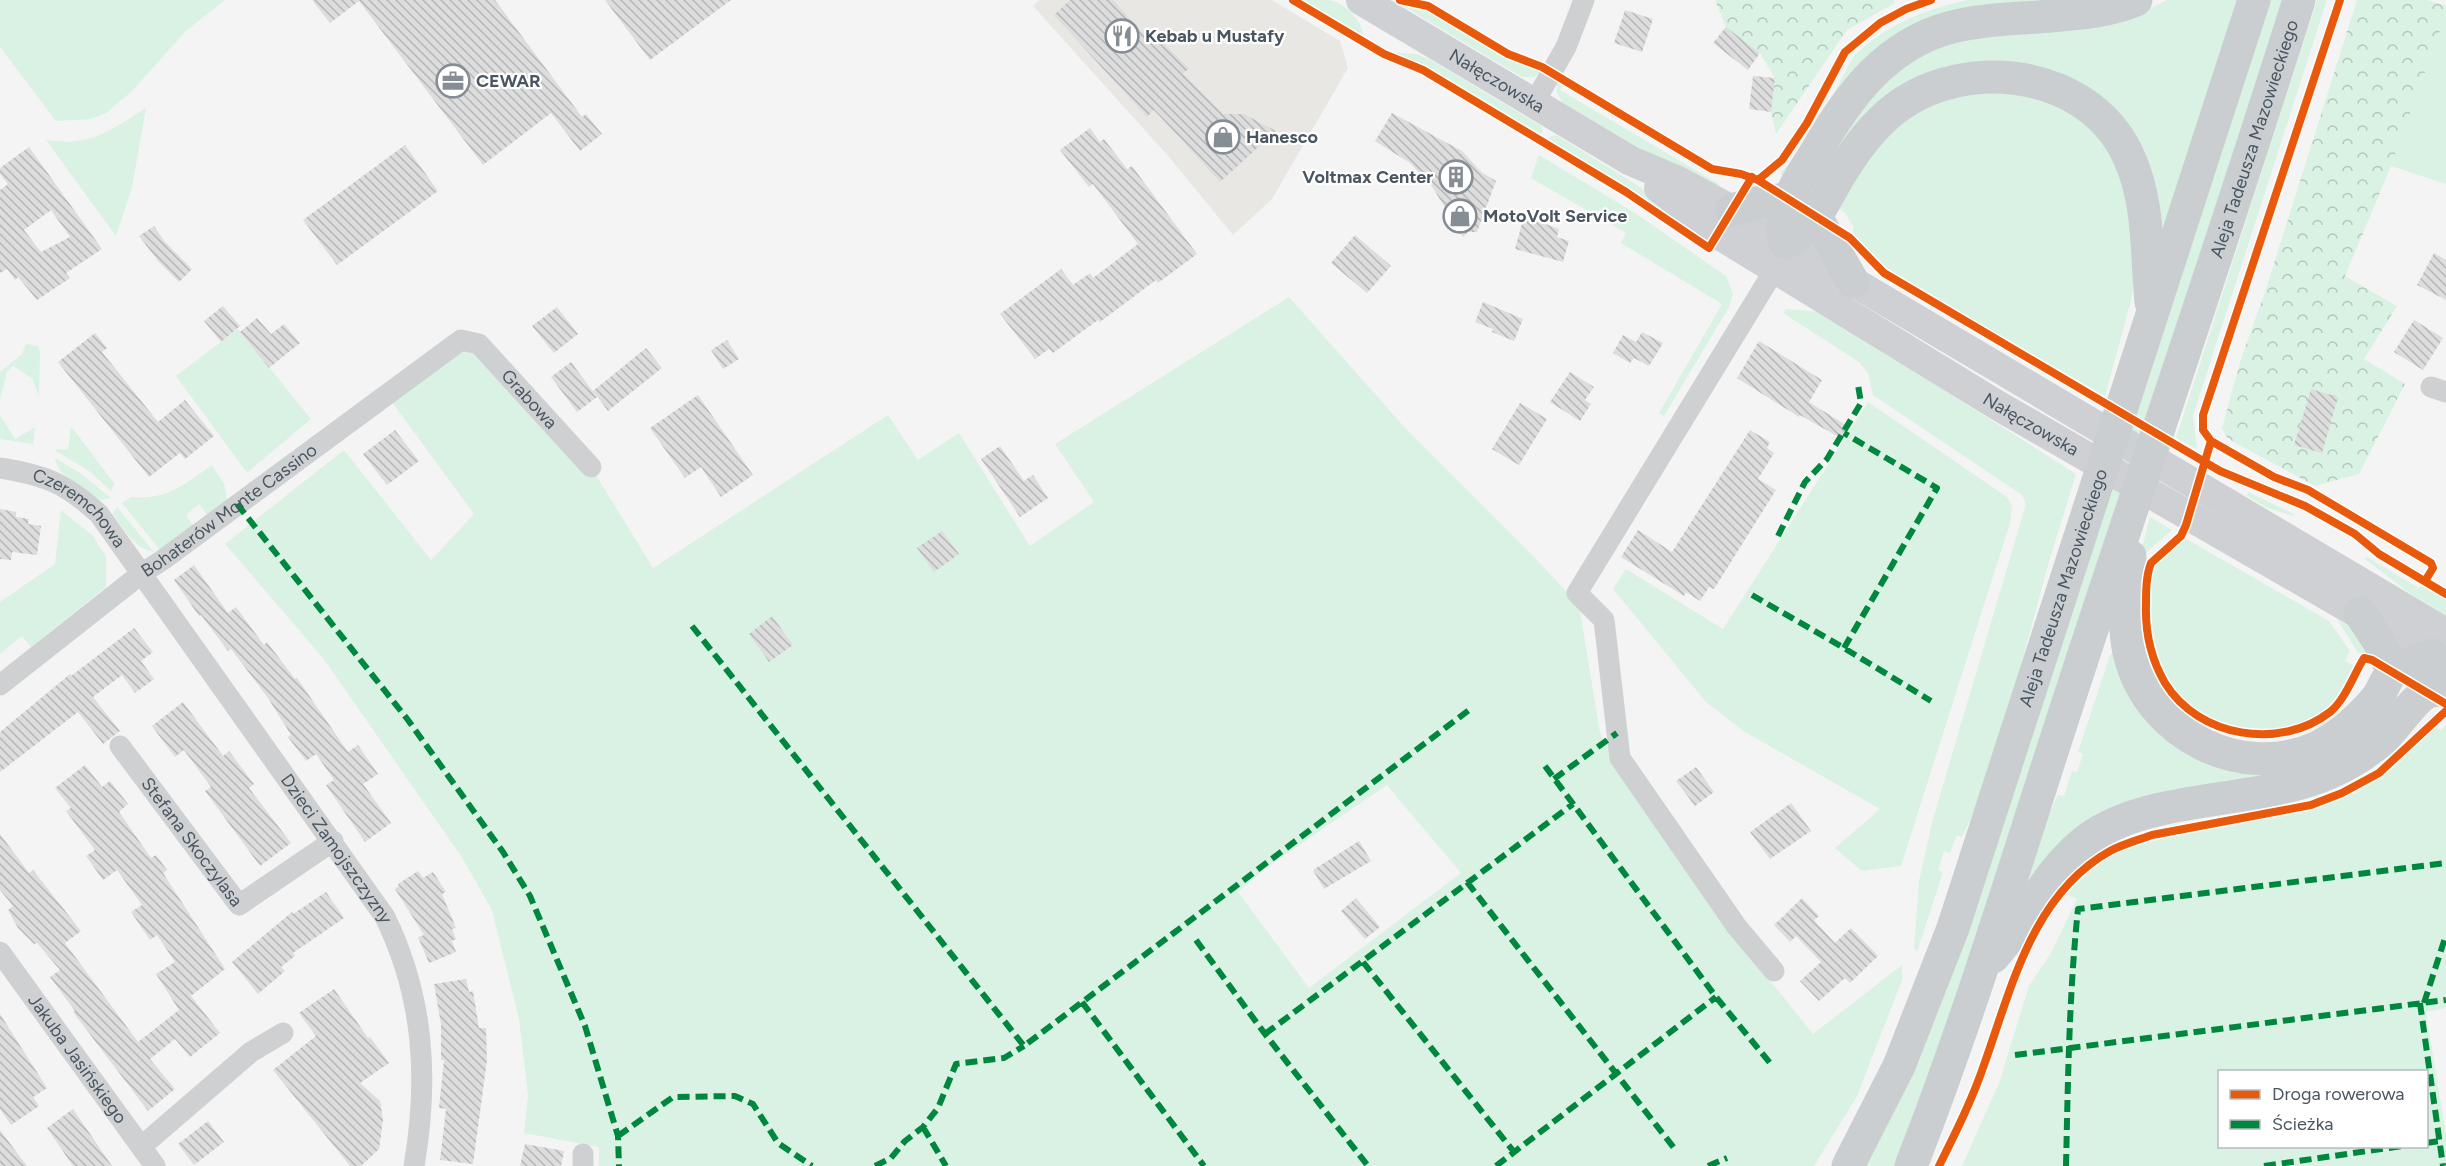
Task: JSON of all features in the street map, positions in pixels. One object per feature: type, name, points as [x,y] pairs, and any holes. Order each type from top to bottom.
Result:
[{"type":"main road","name":"Nałęczowska","points":[[1360,0],[1631,161],[1676,180],[1732,210],[1780,256],[1997,405],[2245,530],[2442,646]]},
{"type":"main road","points":[[1780,256],[1782,228],[1788,199],[1849,99],[1881,66],[1914,42],[1941,31],[1968,24],[2098,11],[2136,0]]},
{"type":"main road","name":"Aleja Tadeusza Mazowieckiego","points":[[1848,1166],[1899,1066],[1953,928],[2254,0]]},
{"type":"main road","name":"Aleja Tadeusza Mazowieckiego","points":[[1911,1166],[1947,1072],[1982,969],[2132,507],[2218,254],[2299,0]]},
{"type":"main road","points":[[1780,256],[1816,217],[1840,175],[1869,133],[1896,106],[1945,83],[1974,77],[2006,76],[2038,83],[2060,92],[2093,112],[2118,139],[2128,154],[2145,209],[2152,316]]},
{"type":"main road","name":"Nałęczowska","points":[[1631,161],[1656,186],[1719,234],[1853,282],[2008,374],[2245,530],[2360,613],[2442,646]]},
{"type":"main road","points":[[1732,210],[1761,202],[1788,199]]},
{"type":"main road","points":[[1816,217],[1853,282]]},
{"type":"main road","points":[[2132,507],[2125,620],[2130,658],[2150,701],[2175,728],[2192,740],[2235,757],[2255,759],[2295,755],[2318,747],[2354,722],[2378,696],[2392,672],[2442,646]]},
{"type":"main road","points":[[2360,613],[2379,642],[2392,672]]},
{"type":"main road","points":[[1982,969],[2013,935],[2036,898],[2063,863],[2082,844],[2103,829],[2139,815],[2288,787],[2330,773],[2385,737],[2436,691],[2442,646]]},
{"type":"street","points":[[1534,104],[1566,47],[1584,0]]},
{"type":"street","points":[[1774,971],[1737,927],[1620,758],[1604,620],[1577,593],[1780,256]]},
{"type":"street","name":"Grabowa","points":[[461,340],[479,344],[591,467]]},
{"type":"street","name":"Bohaterów Monte Cassino","points":[[0,686],[141,574],[461,340]]},
{"type":"street","name":"Czeremchowa","points":[[0,468],[38,474],[80,496],[99,514],[141,574]]},
{"type":"street","name":"Dzieci Zamojszczyzny","points":[[141,574],[385,917],[406,966],[416,1003],[422,1077],[422,1123],[414,1166]]},
{"type":"street","name":"Stefana Skoczylasa","points":[[120,746],[239,905],[333,841]]},
{"type":"street","name":"Jakuba Jasińskiego","points":[[0,952],[156,1166]]},
{"type":"street","points":[[142,1146],[251,1052],[284,1034]]},
{"type":"shaded area","points":[[1039,0],[1272,0],[1340,41],[1348,68],[1272,199],[1233,235],[1169,157],[1033,6]]},
{"type":"green space","points":[[0,0],[225,0],[186,31],[131,92],[106,113],[91,119],[56,121],[0,47]]},
{"type":"green space","points":[[1298,0],[1328,0],[1347,8],[1360,24],[1364,37],[1350,31]]},
{"type":"green space","points":[[1715,0],[1894,0],[1895,3],[1847,30],[1776,134],[1771,112],[1775,78],[1760,53],[1726,27]]},
{"type":"green space","points":[[1967,0],[2095,0],[1951,16],[1785,177],[1780,173],[1811,133],[1853,57],[1879,36],[1906,20]]},
{"type":"green space","points":[[2167,0],[2242,0],[2163,248],[2134,144],[1970,65],[1815,195],[1809,191],[1855,117],[1885,78],[1943,42],[2143,12]]},
{"type":"green space","points":[[2267,0],[2284,0],[2040,756],[1897,1166],[1861,1166]]},
{"type":"green space","points":[[2317,0],[2327,0],[2193,416],[2197,449],[2176,438]]},
{"type":"green space","points":[[2357,0],[2428,0],[2446,6],[2446,14],[2391,166],[2345,276],[2397,306],[2364,359],[2405,384],[2359,474],[2315,486],[2232,441],[2222,428],[2241,359],[2266,289]]},
{"type":"green space","points":[[1403,6],[1428,10],[1507,57],[1541,72],[1534,77],[1522,77]]},
{"type":"green space","points":[[2446,14],[2446,184],[2391,166]]},
{"type":"green space","points":[[1389,52],[1416,54],[1431,60],[1541,126],[1543,131],[1540,136],[1417,63]]},
{"type":"green space","points":[[1557,81],[1563,85],[1560,90],[1719,184],[1715,190],[1563,103],[1557,93]]},
{"type":"green space","points":[[2024,90],[2090,125],[2123,172],[2136,270],[2131,301],[2105,396],[1885,270],[1851,235],[1854,228],[1845,213],[1838,208],[1838,204],[1893,127],[1945,95]]},
{"type":"green space","points":[[146,108],[132,187],[116,236],[46,140],[62,142],[88,139],[110,130]]},
{"type":"green space","points":[[1556,135],[1637,185],[1694,227],[1690,233],[1633,192],[1548,141],[1551,136]]},
{"type":"green space","points":[[1539,155],[1635,213],[1726,276],[1733,294],[1729,307],[1664,416],[1659,413],[1722,304],[1621,243],[1626,233],[1531,178]]},
{"type":"green space","points":[[1289,297],[1407,430],[1579,605],[1600,733],[1639,803],[1730,931],[1813,1034],[1902,965],[1902,980],[1857,1096],[1814,1166],[599,1166],[599,1147],[524,1133],[528,1095],[519,1019],[492,910],[461,856],[323,658],[225,544],[344,450],[431,560],[474,514],[386,394],[461,340],[591,467],[653,568],[650,570],[888,415],[918,460],[959,433],[1030,546],[1094,502],[1055,444]],"holes":[[[1387,785],[1461,873],[1309,988],[1238,892],[1267,867]]]},
{"type":"green space","points":[[1786,309],[1821,312],[2076,474],[2048,565],[1991,775],[1962,837],[1957,835],[1950,853],[1944,851],[1938,870],[1943,872],[1917,952],[1914,948],[1919,881],[1933,819],[2026,504],[2022,495],[1873,395],[1868,373],[1859,362],[1783,313]]},
{"type":"green space","points":[[238,329],[311,419],[247,473],[176,376]]},
{"type":"green space","points":[[26,344],[38,346],[40,353],[39,396],[32,378],[13,366],[7,372],[0,400],[0,372],[22,354]]},
{"type":"green space","points":[[1868,402],[2007,497],[2012,506],[2010,523],[1901,866],[1862,871],[1835,848],[1880,809],[1745,732],[1706,702],[1613,589],[1626,569],[1723,629]]},
{"type":"green space","points":[[0,415],[15,439],[35,427],[33,444],[0,439]]},
{"type":"green space","points":[[71,426],[114,483],[111,491],[89,471],[56,451],[56,449],[68,450]]},
{"type":"green space","points":[[55,458],[80,473],[111,498],[99,500],[72,482],[61,471]]},
{"type":"green space","points":[[212,465],[224,484],[228,503],[210,519],[199,504],[186,515],[196,530],[160,550],[122,503],[131,497],[155,496],[174,490]]},
{"type":"green space","points":[[2248,492],[2294,514],[2293,516],[2268,508],[2247,496]]},
{"type":"green space","points":[[117,507],[154,552],[135,543],[125,532],[113,514]]},
{"type":"green space","points":[[61,510],[93,536],[106,557],[106,587],[31,647],[22,636],[0,654],[0,602],[55,564]]},
{"type":"green space","points":[[2150,517],[2172,530],[2139,559]]},
{"type":"green space","points":[[2183,537],[2329,621],[2350,651],[2345,661],[2355,666],[2335,702],[2328,709],[2315,718],[2296,726],[2275,731],[2253,731],[2233,728],[2213,720],[2195,710],[2180,696],[2167,679],[2157,660],[2149,624],[2149,612],[2153,564]]},
{"type":"green space","points":[[2367,557],[2419,588],[2423,583],[2446,597],[2446,615],[2411,594],[2365,559]]},
{"type":"green space","points":[[2337,619],[2355,629],[2367,654],[2358,653]]},
{"type":"green space","points":[[2116,649],[2120,665],[2251,768],[2395,694],[2401,698],[2323,763],[2166,798],[2023,890],[2036,843],[2058,795],[2064,796],[2072,771],[2077,772],[2083,754],[2078,752],[2110,655]]},
{"type":"green space","points":[[2446,725],[2446,1008],[2426,1012],[2446,1135],[2446,1166],[1962,1166],[1999,1083],[2029,986],[2051,953],[2077,899],[2066,894],[2090,870],[2117,853],[2138,845],[2286,815],[2354,794],[2401,761],[2435,726],[2441,730]]},
{"type":"building","points":[[312,0],[495,0],[582,117],[586,114],[602,134],[580,151],[551,113],[483,165],[359,1],[330,23]]},
{"type":"building","points":[[605,0],[731,0],[650,60]]},
{"type":"building","points":[[1070,0],[1113,0],[1152,43],[1159,39],[1189,68],[1183,74],[1223,114],[1244,114],[1276,131],[1220,182],[1154,110],[1147,117],[1054,15]]},
{"type":"building","points":[[1625,10],[1653,19],[1642,52],[1614,43]]},
{"type":"building","points":[[1726,27],[1760,53],[1748,70],[1713,43]]},
{"type":"building","points":[[1753,76],[1775,78],[1771,112],[1749,109]]},
{"type":"building","name":"Voltmax Center","points":[[1392,113],[1462,151],[1481,172],[1496,181],[1477,232],[1468,232],[1463,237],[1431,185],[1410,163],[1375,141]]},
{"type":"building","points":[[1090,128],[1100,142],[1104,139],[1127,169],[1132,166],[1197,254],[1158,283],[1156,280],[1100,322],[1098,320],[1053,353],[1049,349],[1035,359],[1000,314],[1061,269],[1073,285],[1090,273],[1093,278],[1138,244],[1093,184],[1089,187],[1060,150]]},
{"type":"building","points":[[405,145],[438,191],[337,265],[303,220]]},
{"type":"building","points":[[29,147],[102,249],[66,273],[70,278],[37,300],[18,277],[15,280],[7,269],[0,273],[0,190],[8,184],[0,174],[0,168]],"holes":[[[51,210],[70,237],[41,252],[24,230]]]},
{"type":"building","points":[[1524,216],[1559,229],[1557,237],[1569,241],[1563,262],[1515,249]]},
{"type":"building","points":[[154,226],[165,242],[192,269],[179,282],[158,261],[139,236]]},
{"type":"building","points":[[1355,235],[1391,266],[1367,293],[1331,263]]},
{"type":"building","points":[[2434,253],[2446,260],[2446,300],[2417,285]]},
{"type":"building","points":[[1483,302],[1523,319],[1514,341],[1475,322]]},
{"type":"building","points":[[223,306],[240,326],[221,342],[204,321]]},
{"type":"building","points":[[557,307],[578,334],[554,353],[532,326]]},
{"type":"building","points":[[257,318],[271,334],[284,324],[300,343],[269,368],[240,332]]},
{"type":"building","points":[[2414,320],[2443,338],[2423,370],[2394,352]]},
{"type":"building","points":[[1642,332],[1663,343],[1649,366],[1634,358],[1630,363],[1613,353],[1623,335],[1636,342]]},
{"type":"building","points":[[95,333],[107,348],[102,352],[158,422],[185,400],[214,436],[185,459],[180,453],[149,477],[58,362]]},
{"type":"building","points":[[727,340],[739,359],[723,369],[711,350]]},
{"type":"building","points":[[1759,341],[1822,380],[1809,402],[1849,427],[1842,439],[1800,415],[1799,417],[1737,378]]},
{"type":"building","points":[[646,348],[662,368],[608,411],[593,391]]},
{"type":"building","points":[[571,362],[597,397],[577,412],[551,377]]},
{"type":"building","points":[[1570,372],[1594,387],[1585,400],[1591,404],[1580,421],[1550,402]]},
{"type":"building","points":[[2311,389],[2338,397],[2322,453],[2294,445]]},
{"type":"building","points":[[698,395],[753,475],[721,497],[701,467],[685,478],[650,428]]},
{"type":"building","points":[[1520,403],[1547,419],[1519,465],[1492,449]]},
{"type":"building","points":[[395,430],[419,461],[387,485],[363,454]]},
{"type":"building","points":[[1750,430],[1770,442],[1767,448],[1774,453],[1758,479],[1776,490],[1714,589],[1709,587],[1700,601],[1686,592],[1684,596],[1621,557],[1638,530],[1672,552]]},
{"type":"building","points":[[1000,446],[1024,481],[1033,475],[1048,498],[1020,517],[981,459]]},
{"type":"building","points":[[0,509],[16,512],[16,517],[29,519],[28,524],[41,526],[37,555],[12,552],[11,560],[0,559]]},
{"type":"building","points":[[942,531],[959,554],[934,572],[917,548]]},
{"type":"building","points":[[194,565],[228,613],[236,607],[264,645],[267,642],[295,679],[297,678],[348,752],[358,745],[378,774],[363,784],[391,823],[365,842],[326,785],[334,780],[316,754],[306,761],[288,737],[291,735],[268,698],[231,649],[228,651],[201,615],[199,616],[174,580]]},
{"type":"building","points":[[772,616],[793,645],[769,662],[749,634]]},
{"type":"building","points":[[134,628],[153,652],[141,661],[154,679],[135,693],[122,675],[93,697],[120,731],[103,744],[78,712],[0,772],[0,732],[70,674],[71,676]]},
{"type":"building","points":[[183,702],[223,756],[229,751],[254,784],[249,788],[291,843],[260,866],[205,791],[211,787],[184,750],[175,757],[152,726]]},
{"type":"building","points":[[85,765],[102,787],[110,781],[128,804],[119,812],[151,858],[156,855],[167,870],[163,873],[225,969],[191,996],[220,1033],[190,1057],[175,1039],[150,1059],[175,1089],[148,1111],[73,1012],[75,1011],[50,977],[60,970],[37,943],[34,944],[18,928],[8,910],[13,906],[0,890],[0,834],[29,873],[33,870],[81,931],[65,943],[138,1042],[179,1010],[156,974],[175,962],[157,935],[150,940],[131,912],[142,905],[117,870],[103,880],[86,856],[95,850],[66,811],[71,808],[55,788]]},
{"type":"building","points":[[1696,767],[1714,792],[1695,806],[1676,781]]},
{"type":"building","points":[[1791,803],[1811,831],[1770,859],[1750,832]]},
{"type":"building","points":[[1359,841],[1371,861],[1324,889],[1313,870]]},
{"type":"building","points":[[418,871],[423,878],[433,872],[446,892],[442,894],[456,928],[452,929],[456,939],[452,941],[456,952],[429,963],[418,937],[424,935],[395,889],[399,886],[398,884]]},
{"type":"building","points":[[326,892],[344,918],[293,953],[295,956],[281,967],[285,971],[258,994],[232,962],[292,912],[293,914]]},
{"type":"building","points":[[1356,898],[1380,927],[1365,939],[1341,911]]},
{"type":"building","points":[[1802,898],[1819,916],[1814,920],[1835,943],[1851,928],[1878,956],[1850,983],[1845,978],[1819,1001],[1800,981],[1821,962],[1796,936],[1790,942],[1774,925]]},
{"type":"building","points":[[466,979],[469,992],[473,991],[479,1028],[486,1028],[487,1060],[473,1164],[440,1160],[446,1109],[439,1108],[444,1060],[441,1060],[441,1024],[434,984]]},
{"type":"building","points":[[334,989],[368,1038],[370,1037],[389,1063],[360,1083],[380,1101],[383,1120],[379,1149],[361,1166],[350,1166],[273,1070],[316,1036],[299,1013]]},
{"type":"building","points":[[0,1014],[47,1088],[33,1097],[39,1106],[11,1125],[0,1109]]},
{"type":"building","points":[[73,1109],[112,1166],[73,1166],[47,1128]]},
{"type":"building","points":[[208,1121],[224,1142],[194,1165],[178,1144]]},
{"type":"building","points":[[0,1130],[27,1166],[0,1166]]},
{"type":"building","points":[[525,1144],[564,1151],[561,1166],[520,1166]]},
{"type":"marked path","points":[[1778,536],[1805,482],[1827,459],[1861,403],[1858,385]]},
{"type":"marked path","points":[[1844,433],[1937,488],[1844,648]]},
{"type":"marked path","points":[[237,504],[408,720],[503,852],[530,896],[585,1026],[618,1136],[619,1166]]},
{"type":"marked path","points":[[1752,595],[1931,701]]},
{"type":"marked path","points":[[692,626],[1024,1046],[1473,707]]},
{"type":"marked path","points":[[1554,779],[1617,733]]},
{"type":"marked path","points":[[1545,766],[1716,997],[1770,1063]]},
{"type":"marked path","points":[[1265,1034],[1573,804]]},
{"type":"marked path","points":[[2066,1166],[2068,1069],[2078,909],[2446,863]]},
{"type":"marked path","points":[[1467,882],[1674,1148]]},
{"type":"marked path","points":[[2424,1003],[2446,935]]},
{"type":"marked path","points":[[1196,940],[1265,1034],[1368,1166]]},
{"type":"marked path","points":[[1363,962],[1514,1152]]},
{"type":"marked path","points":[[1496,1166],[1716,997]]},
{"type":"marked path","points":[[2015,1055],[2446,1000]]},
{"type":"marked path","points":[[1082,1002],[1204,1166]]},
{"type":"marked path","points":[[2420,1003],[2443,1166]]},
{"type":"marked path","points":[[875,1166],[891,1158],[905,1141],[923,1127],[938,1108],[956,1064],[1004,1058],[1024,1046]]},
{"type":"marked path","points":[[618,1136],[673,1097],[735,1096],[753,1104],[778,1143],[812,1166]]},
{"type":"marked path","points":[[923,1127],[946,1166]]},
{"type":"marked path","points":[[2428,1143],[2440,1141]]},
{"type":"marked path","points":[[2264,1166],[2388,1148]]},
{"type":"marked path","points":[[1708,1166],[1727,1158]]},
{"type":"cycle path","points":[[1293,0],[1384,54],[1423,70],[1626,192],[1709,248],[1752,177]]},
{"type":"cycle path","points":[[1400,0],[1428,6],[1508,54],[1542,67],[1712,169],[1741,174],[1758,180],[1850,238],[1884,273],[2220,471],[2305,506],[2355,534],[2379,554],[2446,594]]},
{"type":"cycle path","points":[[1758,180],[1782,160],[1807,123],[1845,52],[1880,23],[1906,9],[1931,0]]},
{"type":"cycle path","points":[[2340,0],[2203,415],[2203,430],[2211,441],[2186,525],[2181,536],[2151,563],[2149,568],[2146,594],[2148,635],[2160,674],[2180,701],[2198,716],[2219,726],[2241,732],[2265,734],[2288,732],[2310,724],[2330,712],[2345,694],[2364,658],[2372,660],[2446,704]]},
{"type":"cycle path","points":[[2211,441],[2274,477],[2308,490],[2431,563],[2433,568],[2425,581]]},
{"type":"cycle path","points":[[1939,1166],[1975,1089],[2016,973],[2029,944],[2062,891],[2084,869],[2110,851],[2152,835],[2311,805],[2342,793],[2379,773],[2446,711]]},
{"type":"place","name":"Kebab u Mustafy","points":[[1122,36]]},
{"type":"place","name":"CEWAR","points":[[453,81]]},
{"type":"place","name":"Hanesco","points":[[1223,137]]},
{"type":"place","name":"Voltmax Center","points":[[1456,177]]},
{"type":"place","name":"MotoVolt Service","points":[[1460,216]]}]
